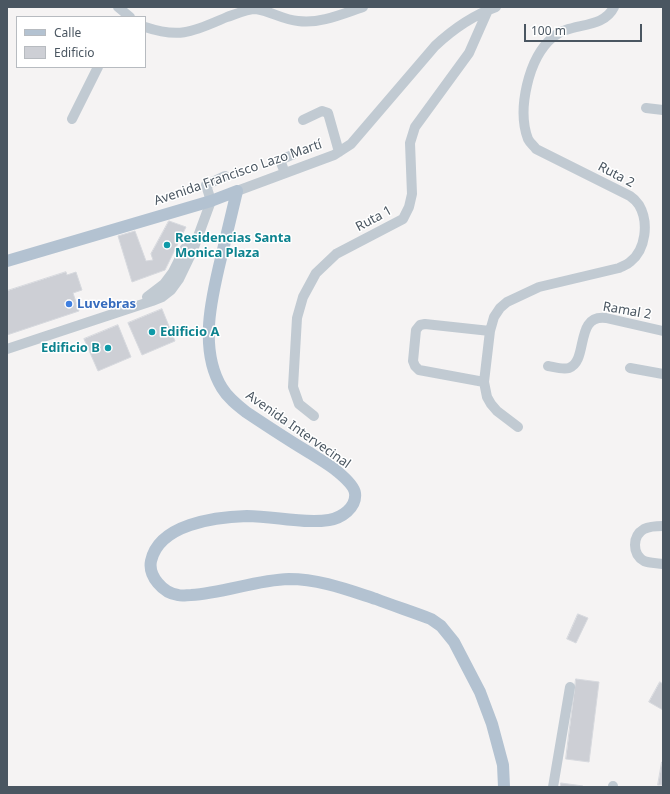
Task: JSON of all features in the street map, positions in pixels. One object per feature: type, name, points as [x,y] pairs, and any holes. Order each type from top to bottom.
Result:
[{"type":"main road","name":"Avenida Francisco Lazo Martí","points":[[7,261],[211,201],[237,191]]},
{"type":"main road","name":"Avenida Intervecinal","points":[[237,191],[209,315],[209,338],[215,372],[222,389],[233,402],[337,471],[353,488],[355,493],[354,500],[352,507],[341,516],[329,520],[304,520],[247,516],[205,521],[178,529],[169,534],[153,552],[150,564],[153,576],[158,584],[170,593],[178,596],[204,594],[289,579],[312,581],[348,590],[431,619],[441,626],[454,642],[480,692],[492,724],[503,765],[504,787]]},
{"type":"street","points":[[146,27],[159,32],[178,34],[195,30],[239,13],[256,9],[298,21],[327,20],[363,7]]},
{"type":"street","name":"Ruta 2","points":[[518,426],[497,411],[491,404],[487,397],[484,382],[490,331],[494,317],[500,308],[507,302],[539,287],[619,268],[631,262],[640,251],[645,238],[644,219],[639,205],[630,196],[536,149],[529,140],[524,120],[524,94],[532,69],[543,47],[553,36],[561,32],[602,20],[610,14],[614,7]]},
{"type":"street","name":"Avenida Francisco Lazo Martí","points":[[237,191],[334,155],[351,144],[447,34],[492,9]]},
{"type":"street","name":"Ruta 1","points":[[314,416],[299,404],[293,387],[297,318],[303,297],[316,272],[336,254],[403,219],[409,207],[412,194],[410,143],[415,127],[470,53],[492,9]]},
{"type":"street","points":[[72,119],[98,68]]},
{"type":"street","points":[[646,108],[663,110]]},
{"type":"street","points":[[303,120],[322,111],[328,112],[339,152]]},
{"type":"street","points":[[284,173],[280,160],[292,155]]},
{"type":"street","points":[[7,349],[162,297],[171,290],[179,279],[193,250],[211,201],[206,185],[225,176]]},
{"type":"street","points":[[147,297],[164,284],[173,272],[185,248],[193,250]]},
{"type":"street","name":"Ramal 2","points":[[548,366],[566,369],[573,366],[577,360],[587,327],[590,322],[595,319],[606,318],[663,331]]},
{"type":"street","points":[[484,382],[419,370],[413,361],[415,337],[418,327],[425,324],[490,331]]},
{"type":"street","points":[[630,368],[663,374]]},
{"type":"street","points":[[663,526],[654,526],[644,529],[637,537],[634,545],[638,554],[644,561],[663,564]]},
{"type":"street","points":[[553,787],[570,688]]},
{"type":"building","name":"Residencias Santa Monica Plaza","points":[[169,221],[186,227],[165,270],[132,282],[118,236],[135,231],[146,261],[153,260],[151,254]]},
{"type":"building","points":[[66,272],[67,275],[76,272],[82,290],[73,293],[79,311],[7,335],[7,291]]},
{"type":"building","name":"Edificio A","points":[[162,309],[175,341],[142,355],[128,323]]},
{"type":"building","name":"Edificio B","points":[[118,325],[131,357],[98,371],[84,339]]},
{"type":"building","points":[[578,614],[588,618],[576,643],[567,639]]},
{"type":"building","points":[[576,679],[599,682],[589,762],[566,759]]},
{"type":"building","points":[[660,682],[663,684],[663,710],[649,702]]},
{"type":"building","points":[[662,762],[663,785],[658,785]]},
{"type":"building","points":[[561,783],[583,786],[561,787]]},
{"type":"place","name":"Residencias Santa Monica Plaza","points":[[167,245]]},
{"type":"place","name":"Luvebras","points":[[69,304]]},
{"type":"place","name":"Edificio A","points":[[152,332]]},
{"type":"place","name":"Edificio B","points":[[108,348]]}]
